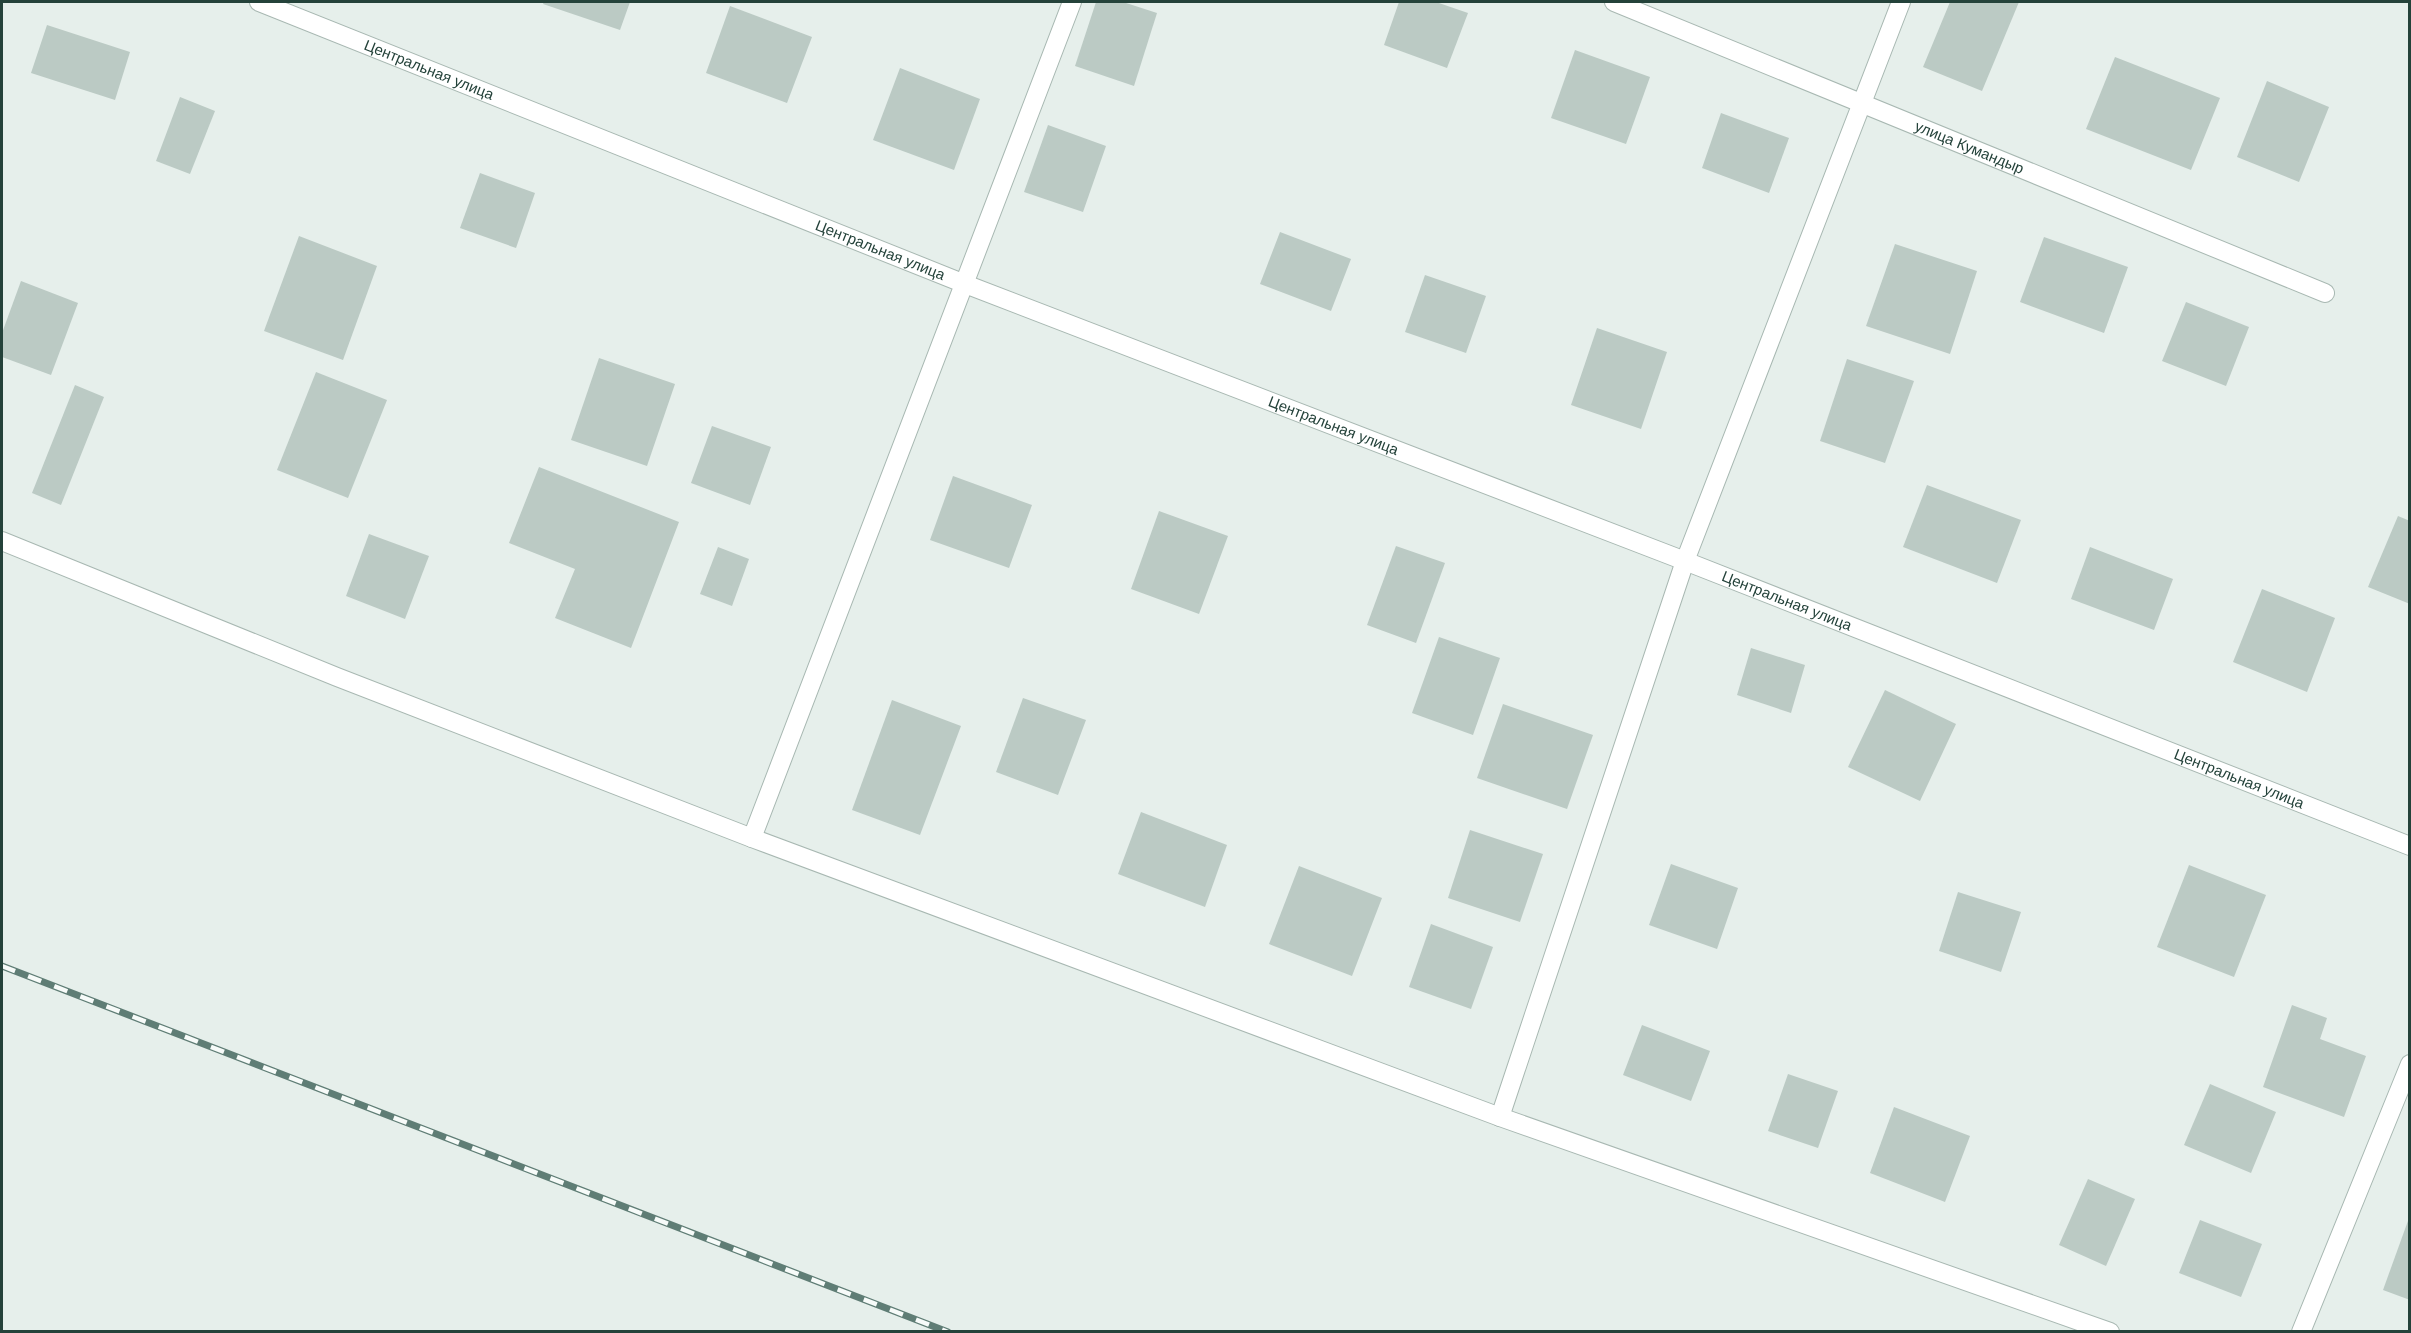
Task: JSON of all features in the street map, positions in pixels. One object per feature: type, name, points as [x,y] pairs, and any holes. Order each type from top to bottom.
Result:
[{"type":"street","name":"Центральная улица","points":[[259,2],[965,284],[1685,561],[2409,846]]},
{"type":"street","points":[[752,838],[1072,2]]},
{"type":"street","name":"улица Кумандыр","points":[[1614,2],[2325,293]]},
{"type":"street","points":[[1500,1116],[1685,561],[1901,2]]},
{"type":"street","points":[[2,541],[348,681],[752,838],[1500,1116],[2110,1332]]},
{"type":"street","points":[[2301,1332],[2409,1064]]},
{"type":"building","points":[[544,2],[630,2],[620,30],[543,4]]},
{"type":"building","points":[[1096,2],[1123,2],[1157,13],[1134,86],[1075,66]]},
{"type":"building","points":[[1399,2],[1436,2],[1468,13],[1447,68],[1384,45]]},
{"type":"building","points":[[1950,2],[2019,2],[1982,91],[1923,67]]},
{"type":"building","points":[[730,6],[812,37],[787,103],[706,73]]},
{"type":"building","points":[[47,25],[130,52],[115,100],[31,73]]},
{"type":"building","points":[[1575,50],[1650,77],[1626,144],[1551,118]]},
{"type":"building","points":[[2115,57],[2220,98],[2191,170],[2086,129]]},
{"type":"building","points":[[900,68],[980,99],[954,170],[873,140]]},
{"type":"building","points":[[2267,81],[2329,107],[2299,182],[2237,157]]},
{"type":"building","points":[[180,97],[215,111],[190,174],[156,161]]},
{"type":"building","points":[[1721,113],[1789,138],[1769,193],[1702,168]]},
{"type":"building","points":[[1048,125],[1106,146],[1083,212],[1024,192]]},
{"type":"building","points":[[480,173],[535,193],[516,248],[460,228]]},
{"type":"building","points":[[1280,232],[1351,259],[1331,311],[1260,284]]},
{"type":"building","points":[[299,236],[377,266],[343,360],[264,331]]},
{"type":"building","points":[[2044,237],[2128,267],[2104,333],[2020,302]]},
{"type":"building","points":[[1895,244],[1977,271],[1950,354],[1866,326]]},
{"type":"building","points":[[1425,275],[1486,296],[1466,353],[1405,332]]},
{"type":"building","points":[[21,281],[78,303],[51,375],[2,357],[2,333]]},
{"type":"building","points":[[2186,302],[2249,327],[2226,386],[2162,361]]},
{"type":"building","points":[[1597,328],[1667,352],[1641,429],[1571,405]]},
{"type":"building","points":[[599,358],[675,384],[647,466],[571,440]]},
{"type":"building","points":[[1847,359],[1914,381],[1885,463],[1820,441]]},
{"type":"building","points":[[316,372],[387,400],[348,498],[277,470]]},
{"type":"building","points":[[75,385],[104,397],[61,505],[32,493]]},
{"type":"building","points":[[712,426],[771,447],[750,505],[691,483]]},
{"type":"building","points":[[539,467],[679,522],[631,648],[555,618],[575,569],[509,543]]},
{"type":"building","points":[[953,476],[1032,505],[1009,568],[930,540]]},
{"type":"building","points":[[1927,485],[2021,520],[1997,583],[1903,547]]},
{"type":"building","points":[[1159,511],[1228,536],[1199,614],[1131,589]]},
{"type":"building","points":[[2398,516],[2410,521],[2410,604],[2368,587]]},
{"type":"building","points":[[369,534],[429,556],[405,619],[346,596]]},
{"type":"building","points":[[1396,546],[1445,563],[1416,643],[1367,625]]},
{"type":"building","points":[[718,547],[749,559],[732,606],[700,594]]},
{"type":"building","points":[[2090,547],[2173,579],[2154,630],[2071,599]]},
{"type":"building","points":[[2262,589],[2335,618],[2307,692],[2233,662]]},
{"type":"building","points":[[1439,637],[1500,658],[1473,735],[1412,713]]},
{"type":"building","points":[[1751,648],[1805,665],[1791,713],[1737,695]]},
{"type":"building","points":[[1885,690],[1956,724],[1920,801],[1848,767]]},
{"type":"building","points":[[1023,698],[1086,720],[1058,795],[996,772]]},
{"type":"building","points":[[892,700],[961,726],[920,835],[852,810]]},
{"type":"building","points":[[1503,704],[1593,735],[1567,809],[1477,778]]},
{"type":"building","points":[[1141,812],[1227,845],[1205,907],[1118,874]]},
{"type":"building","points":[[1470,830],[1543,854],[1520,922],[1448,898]]},
{"type":"building","points":[[1671,864],[1738,888],[1717,949],[1649,925]]},
{"type":"building","points":[[2189,865],[2266,895],[2234,977],[2157,947]]},
{"type":"building","points":[[1299,866],[1382,898],[1352,976],[1269,944]]},
{"type":"building","points":[[1958,892],[2021,912],[2001,972],[1939,951]]},
{"type":"building","points":[[1431,924],[1493,947],[1471,1009],[1409,987]]},
{"type":"building","points":[[2292,1005],[2327,1018],[2320,1039],[2366,1056],[2344,1117],[2263,1087]]},
{"type":"building","points":[[1642,1025],[1710,1051],[1691,1101],[1623,1075]]},
{"type":"building","points":[[1788,1074],[1838,1091],[1818,1148],[1768,1131]]},
{"type":"building","points":[[2210,1084],[2276,1112],[2251,1173],[2184,1145]]},
{"type":"building","points":[[1894,1107],[1970,1136],[1945,1202],[1870,1173]]},
{"type":"building","points":[[2088,1179],[2135,1199],[2106,1266],[2059,1245]]},
{"type":"building","points":[[2410,1218],[2410,1300],[2383,1290]]},
{"type":"building","points":[[2200,1220],[2262,1244],[2241,1297],[2179,1273]]},
{"type":"railway","points":[[2,966],[948,1332]]}]
